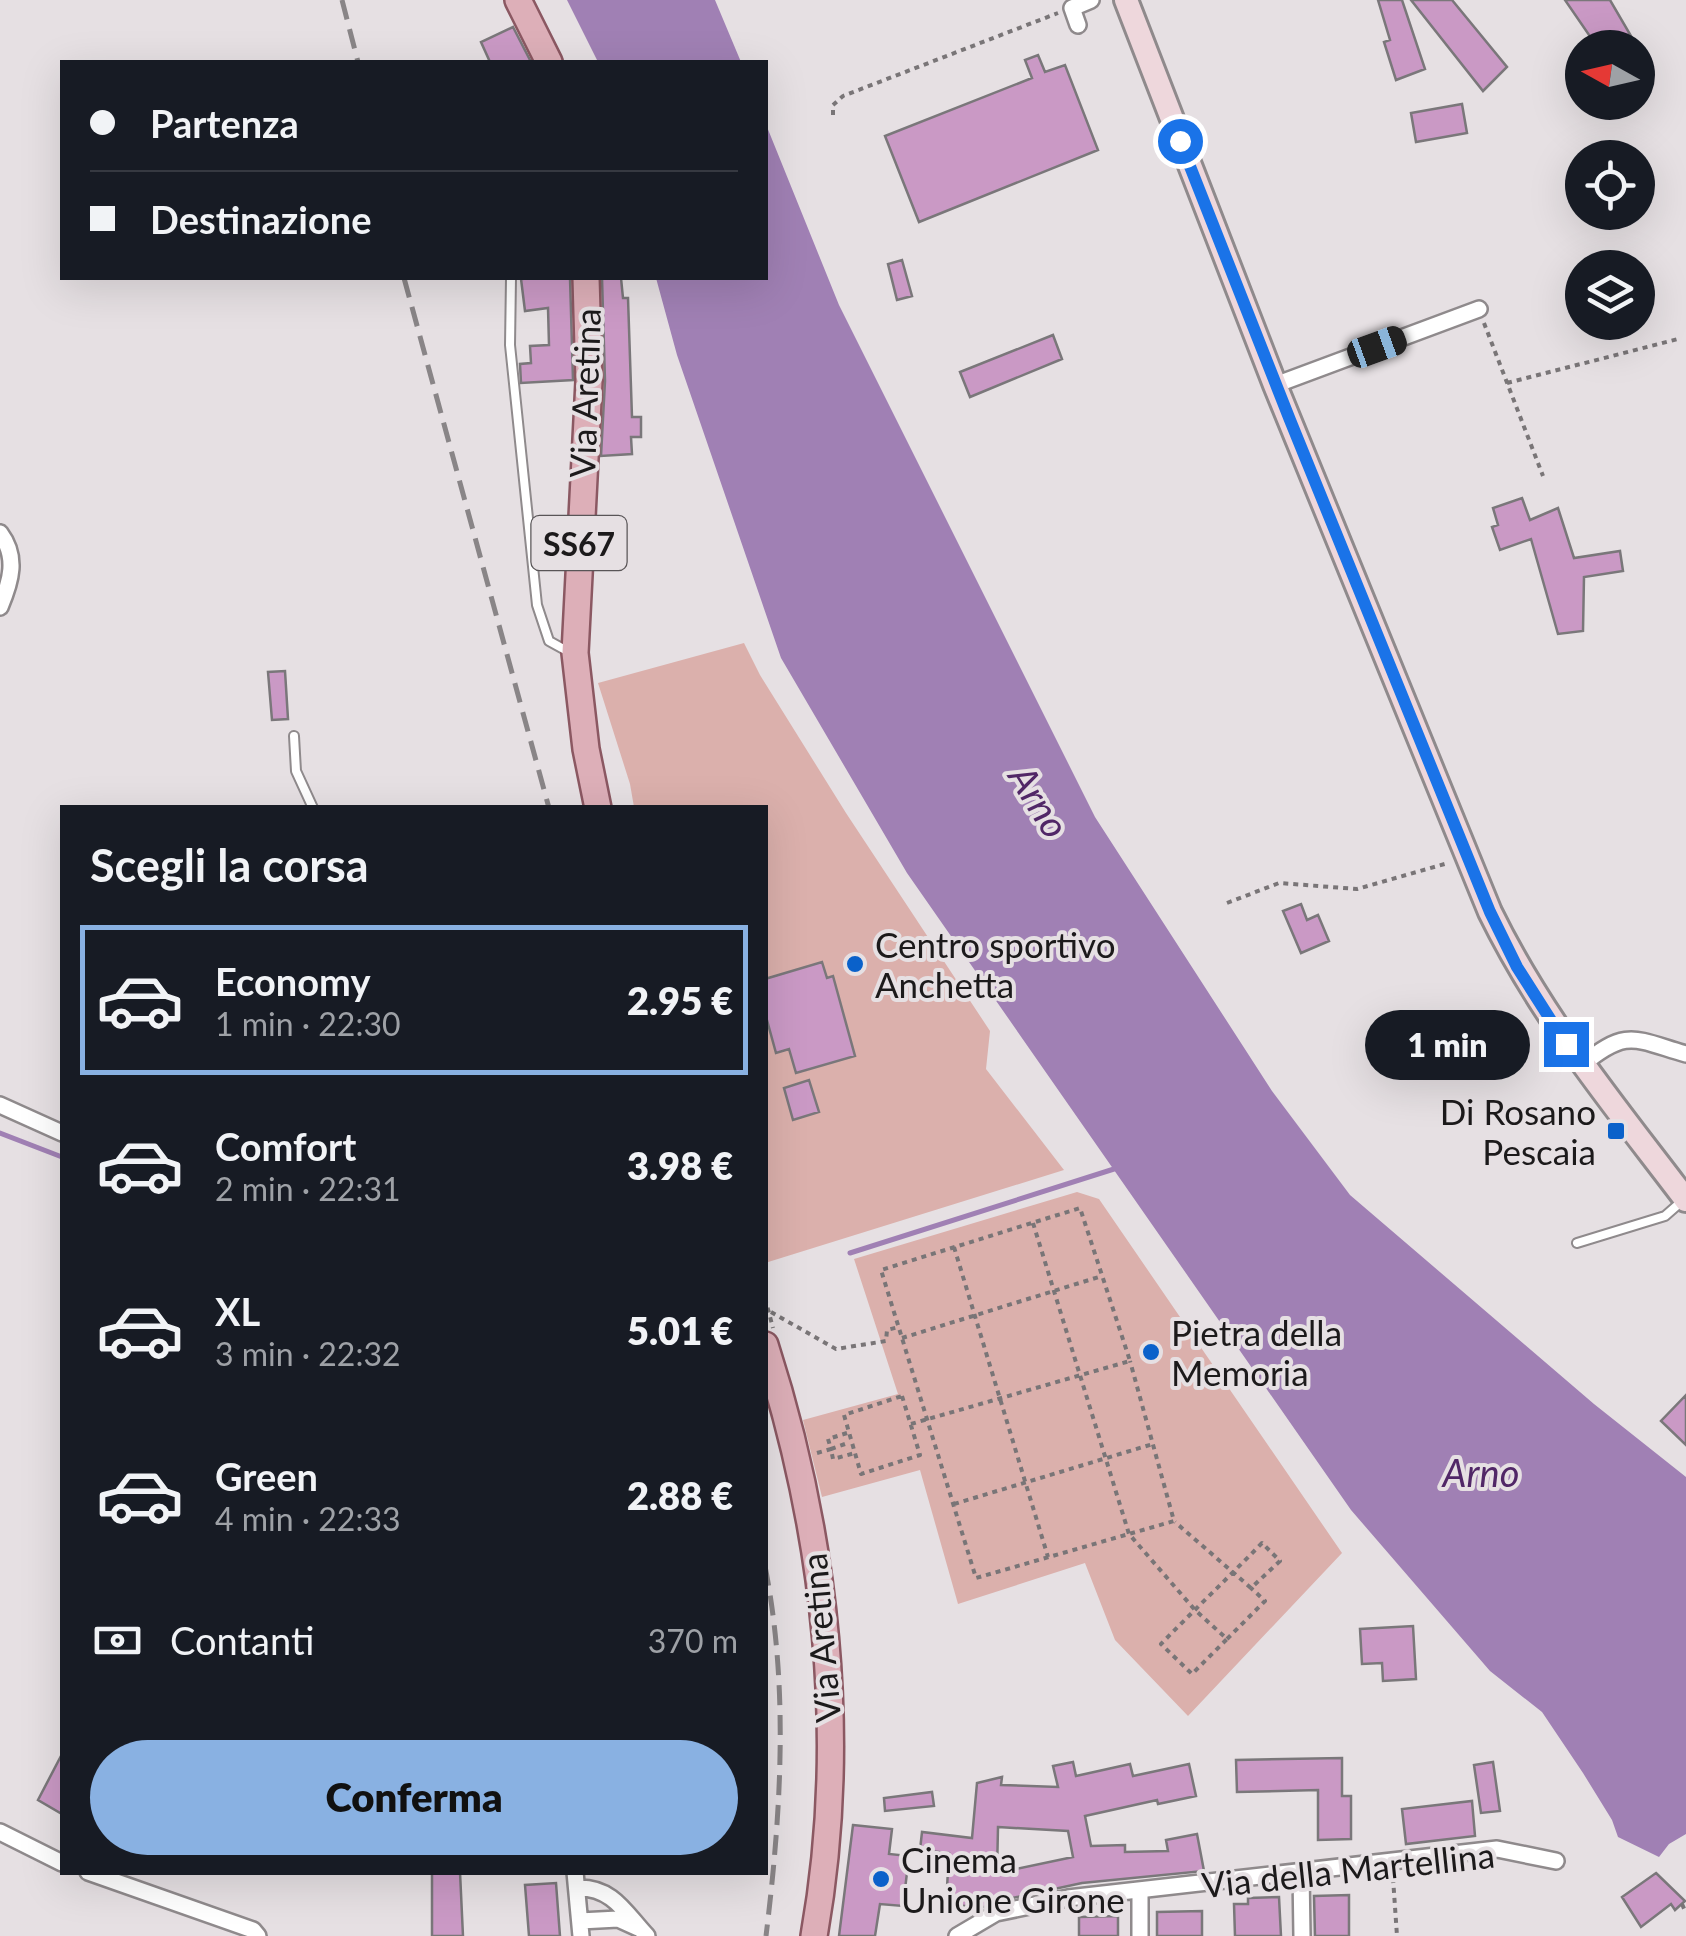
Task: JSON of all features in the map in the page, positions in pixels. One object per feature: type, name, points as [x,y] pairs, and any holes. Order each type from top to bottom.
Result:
[{"type":"main road","points":[[518,0],[548,60]]},
{"type":"main road","points":[[1126,0],[1275,385],[1467,857],[1517,967],[1582,1065],[1685,1200]]},
{"type":"main road","name":"Via Aretina","points":[[586,280],[589,381],[575,653],[586,749],[597,805]]},
{"type":"main road","name":"Via Aretina","points":[[768,1355],[798,1459],[829,1677],[827,1800],[814,1936]]},
{"type":"street","points":[[1078,25],[1072,8],[1091,0]]},
{"type":"street","points":[[1275,385],[1479,310]]},
{"type":"street","points":[[0,533],[10,548],[12,565],[0,607]]},
{"type":"street","points":[[1582,1065],[1608,1044],[1626,1039],[1686,1054]]},
{"type":"street","points":[[0,1105],[60,1132]]},
{"type":"street","points":[[0,1832],[60,1862]]},
{"type":"street","name":"Via della Martellina","points":[[958,1936],[985,1918],[1068,1898],[1498,1850],[1556,1861]]},
{"type":"street","points":[[1302,1872],[1302,1936]]},
{"type":"street","points":[[97,1875],[253,1930],[258,1936]]},
{"type":"street","points":[[576,1880],[580,1928],[618,1919],[644,1933]]},
{"type":"street","points":[[576,1880],[616,1900],[644,1933]]},
{"type":"street","points":[[1140,1892],[1140,1936]]},
{"type":"lane","points":[[511,280],[510,345],[537,604],[549,642],[575,653]]},
{"type":"lane","points":[[294,736],[296,771],[313,805]]},
{"type":"lane","points":[[1576,1244],[1665,1216],[1685,1200]]},
{"type":"path","points":[[833,114],[833,105],[843,96],[1072,8]]},
{"type":"path","points":[[1479,310],[1543,476]]},
{"type":"path","points":[[1508,383],[1678,339]]},
{"type":"path","points":[[1227,903],[1280,883],[1357,890],[1467,857]]},
{"type":"path","points":[[1174,1520],[976,1578],[881,1270],[1080,1208],[1130,1361],[1174,1520],[1234,1572],[1265,1600],[1192,1674],[1161,1644],[1234,1572],[1262,1543],[1280,1561],[1252,1588]]},
{"type":"path","points":[[1033,1223],[1129,1534],[1195,1610],[1227,1639]]},
{"type":"path","points":[[954,1247],[1048,1557]]},
{"type":"path","points":[[902,1338],[1102,1276]]},
{"type":"path","points":[[768,1312],[842,1350],[886,1341],[887,1330],[899,1328]]},
{"type":"path","points":[[911,1424],[1130,1361]]},
{"type":"path","points":[[902,1396],[920,1455],[861,1474],[850,1432],[844,1414],[902,1396]]},
{"type":"path","points":[[850,1432],[828,1439],[833,1458],[856,1454]]},
{"type":"path","points":[[798,1459],[845,1444]]},
{"type":"path","points":[[954,1504],[1153,1444]]},
{"type":"path","points":[[1392,1863],[1396,1936]]},
{"type":"path","points":[[1682,1904],[1686,1912]]},
{"type":"shaded area","name":"Centro sportivo Anchetta","points":[[744,643],[846,813],[990,1031],[986,1069],[1064,1170],[768,1262],[768,805],[634,805],[598,683]]},
{"type":"shaded area","points":[[1077,1192],[1099,1199],[1342,1553],[1188,1716],[1115,1640],[1085,1563],[958,1604],[920,1470],[822,1497],[803,1420],[898,1394],[854,1259]]},
{"type":"water","points":[[567,0],[715,0],[740,60],[597,60]]},
{"type":"water","name":"Arno","points":[[768,129],[839,305],[1095,817],[1272,1091],[1350,1195],[1594,1404],[1686,1477],[1686,1834],[1669,1844],[1659,1857],[1618,1837],[1612,1820],[1542,1712],[1490,1671],[1351,1510],[907,873],[781,658],[677,355],[657,280],[768,280]]},
{"type":"building","points":[[1378,0],[1402,0],[1425,69],[1396,80],[1384,42],[1390,40]]},
{"type":"building","points":[[1411,0],[1452,0],[1507,67],[1483,91]]},
{"type":"building","points":[[1565,0],[1610,0],[1628,30],[1586,30]]},
{"type":"building","points":[[513,27],[530,60],[489,60],[481,42]]},
{"type":"building","points":[[1038,55],[1045,72],[1065,65],[1098,150],[919,222],[885,136],[1032,78],[1025,60]]},
{"type":"building","points":[[1462,104],[1467,133],[1416,142],[1411,113]]},
{"type":"building","points":[[902,260],[912,296],[897,300],[888,264]]},
{"type":"building","points":[[521,280],[570,280],[573,380],[521,383],[520,364],[531,363],[530,346],[549,345],[548,308],[525,311]]},
{"type":"building","points":[[602,280],[621,280],[623,298],[628,298],[632,417],[641,417],[641,437],[631,437],[632,454],[601,456],[605,381]]},
{"type":"building","points":[[1053,335],[1062,359],[970,397],[960,372]]},
{"type":"building","points":[[1522,498],[1530,520],[1558,508],[1574,558],[1620,551],[1623,571],[1584,577],[1583,631],[1558,634],[1531,539],[1500,550],[1492,527],[1498,525],[1493,508]]},
{"type":"building","points":[[285,671],[288,719],[272,720],[268,672]]},
{"type":"building","points":[[1301,904],[1307,920],[1318,915],[1329,941],[1301,953],[1283,911]]},
{"type":"building","points":[[822,962],[827,978],[833,976],[855,1056],[796,1073],[789,1049],[776,1053],[768,1024],[768,978]]},
{"type":"building","points":[[809,1080],[819,1112],[793,1120],[784,1088]]},
{"type":"building","points":[[1686,1395],[1686,1445],[1661,1421]]},
{"type":"building","points":[[1413,1626],[1416,1679],[1383,1681],[1382,1663],[1362,1664],[1360,1629]]},
{"type":"building","points":[[60,1758],[60,1813],[38,1800]]},
{"type":"building","points":[[1342,1758],[1342,1796],[1351,1796],[1351,1839],[1318,1840],[1318,1790],[1237,1792],[1236,1760]]},
{"type":"building","points":[[1073,1762],[1076,1776],[1130,1764],[1133,1776],[1189,1764],[1196,1796],[1085,1816],[1091,1846],[1125,1845],[1125,1852],[1168,1851],[1166,1840],[1197,1834],[1204,1871],[1082,1883],[984,1907],[946,1905],[949,1853],[920,1850],[922,1832],[972,1838],[977,1783],[1002,1777],[1001,1785],[1058,1787],[1053,1766]],"holes":[[[998,1827],[1068,1831],[1073,1857],[997,1873]]]},
{"type":"building","points":[[1493,1762],[1500,1811],[1481,1813],[1474,1765]]},
{"type":"building","points":[[932,1792],[934,1806],[885,1811],[884,1798]]},
{"type":"building","points":[[1472,1801],[1475,1836],[1406,1844],[1402,1809]]},
{"type":"building","points":[[853,1825],[892,1829],[889,1854],[909,1856],[903,1906],[880,1904],[875,1936],[839,1936]]},
{"type":"building","points":[[1656,1873],[1685,1901],[1675,1910],[1671,1904],[1641,1927],[1622,1897]]},
{"type":"building","points":[[432,1875],[460,1875],[463,1936],[432,1936]]},
{"type":"building","points":[[556,1883],[560,1936],[529,1936],[525,1885]]},
{"type":"building","points":[[1349,1895],[1349,1936],[1315,1936],[1314,1896]]},
{"type":"building","points":[[1279,1897],[1281,1936],[1235,1936],[1234,1904],[1248,1904],[1248,1898]]},
{"type":"building","points":[[1202,1911],[1202,1936],[1157,1936],[1157,1912]]},
{"type":"building","points":[[1118,1916],[1118,1936],[1079,1936],[1079,1917]]},
{"type":"waterway","points":[[0,1133],[60,1156]]},
{"type":"waterway","points":[[850,1253],[1114,1169]]},
{"type":"railway","points":[[342,0],[357,60]]},
{"type":"railway","points":[[405,280],[548,805]]},
{"type":"railway","points":[[766,1936],[780,1751],[777,1658],[768,1583]]},
{"type":"place","name":"Centro sportivo Anchetta","points":[[855,964]]},
{"type":"place","name":"Di Rosano Pescaia","points":[[1616,1131]]},
{"type":"place","name":"Pietra della Memoria","points":[[1151,1352]]},
{"type":"place","name":"Cinema Unione Girone","points":[[881,1879]]},
{"type":"route","points":[[1180,141],[1490,912],[1517,967],[1566,1044]]}]
